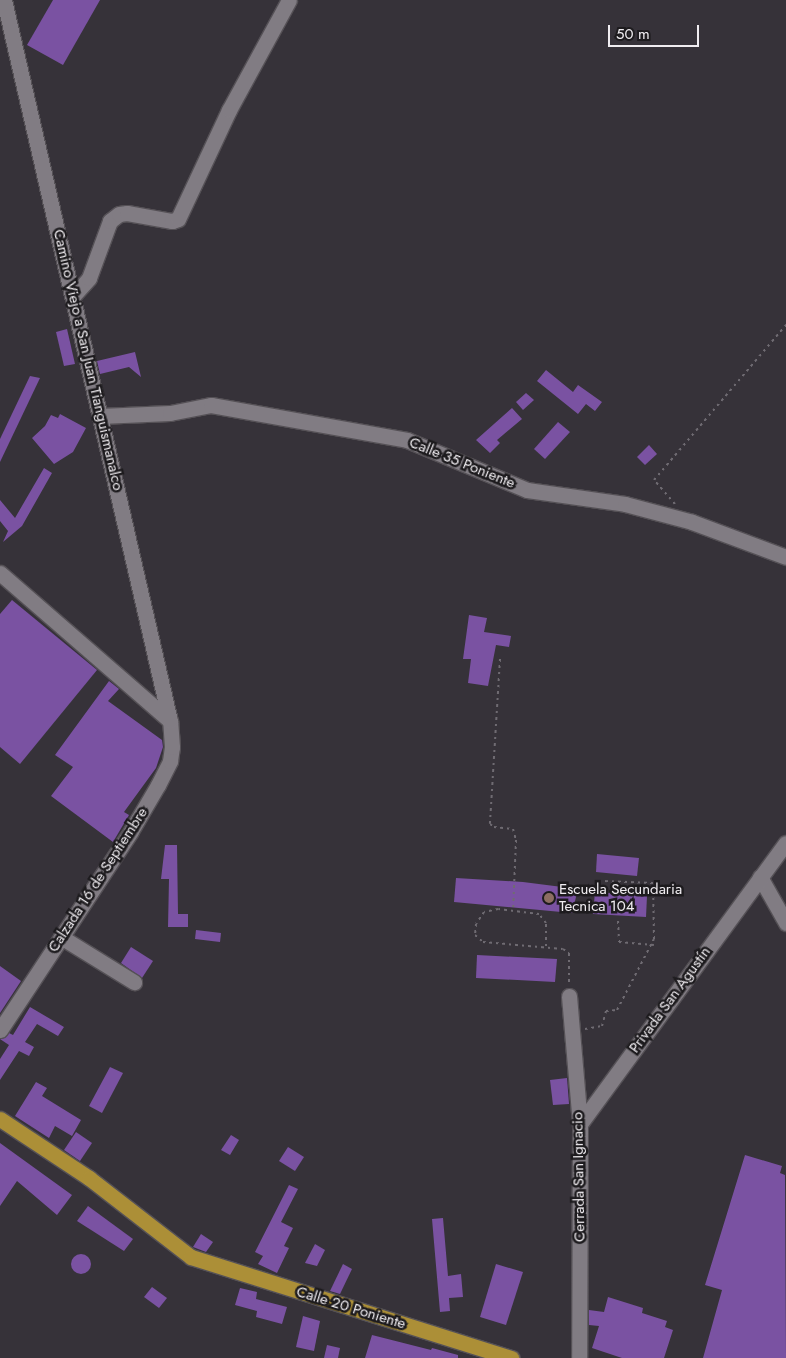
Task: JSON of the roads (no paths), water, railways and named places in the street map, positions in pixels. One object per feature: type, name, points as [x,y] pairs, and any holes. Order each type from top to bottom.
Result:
[{"type":"main road","name":"Calle 20 Poniente","points":[[0,1119],[89,1178],[192,1257],[511,1358]]},
{"type":"street","name":"Camino Viejo a San Juan Tianguismanalco","points":[[4,0],[170,721]]},
{"type":"street","points":[[73,296],[89,278],[110,221],[118,214],[127,213],[172,221],[178,219],[234,102],[289,0]]},
{"type":"street","name":"Calle 35 Poniente","points":[[100,416],[170,413],[211,405],[407,440],[527,490],[625,504],[692,522],[786,557]]},
{"type":"street","points":[[0,572],[170,721]]},
{"type":"street","name":"Calzada 16 de Septiembre","points":[[0,1030],[158,784],[170,761],[170,721]]},
{"type":"street","name":"Privada San Agustín","points":[[580,1124],[786,843]]},
{"type":"street","points":[[760,877],[786,923]]},
{"type":"street","points":[[61,937],[134,982]]},
{"type":"street","name":"Cerrada San Ignacio","points":[[569,996],[580,1124],[580,1358]]},
{"type":"place","name":"Escuela Secundaria Tecnica 104","points":[[549,898]]}]
